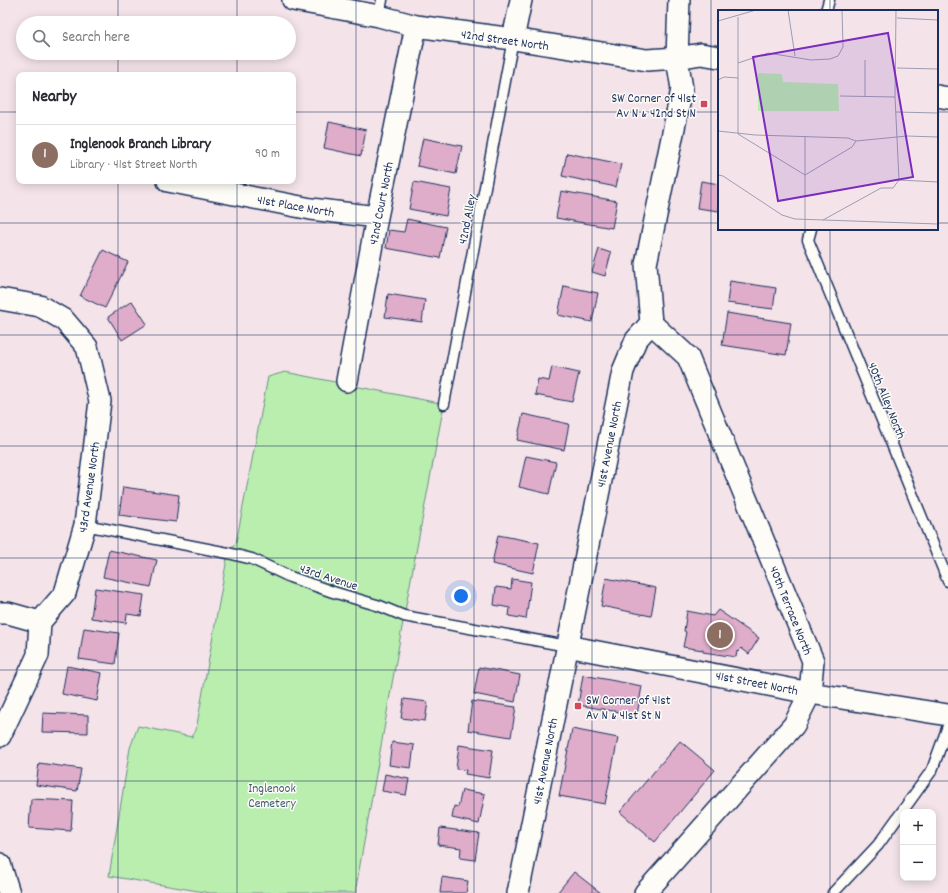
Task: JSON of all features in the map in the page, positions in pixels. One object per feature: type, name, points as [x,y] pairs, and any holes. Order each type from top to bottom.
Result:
[{"type":"street","name":"42nd Street North","points":[[293,0],[380,8],[416,26],[513,39],[646,60],[677,58],[701,54],[718,57]]},
{"type":"street","points":[[513,39],[521,0]]},
{"type":"street","points":[[651,323],[646,264],[682,89],[677,58],[679,0]]},
{"type":"street","name":"42nd Court North","points":[[347,380],[377,217],[416,26]]},
{"type":"street","points":[[938,96],[948,98]]},
{"type":"street","name":"41st Place North","points":[[183,184],[311,209],[377,217]]},
{"type":"street","name":"43rd Avenue North","points":[[0,299],[40,306],[64,320],[87,347],[100,401],[85,526],[65,593],[40,622]]},
{"type":"street","name":"41st Avenue North","points":[[518,893],[623,371],[636,340],[651,323]]},
{"type":"street","name":"40th Terrace North","points":[[645,893],[794,725],[810,693],[813,661],[688,357],[651,323]]},
{"type":"street","points":[[0,613],[8,613],[40,622],[38,655],[0,736]]},
{"type":"street","name":"41st Street North","points":[[567,646],[810,693],[948,715]]},
{"type":"street","points":[[0,864],[9,893]]},
{"type":"lane","points":[[826,10],[829,0]]},
{"type":"lane","name":"42nd Alley","points":[[444,404],[513,39]]},
{"type":"lane","name":"40th Alley North","points":[[811,230],[808,240],[948,581]]},
{"type":"lane","name":"43rd Avenue","points":[[85,526],[228,553],[252,559],[290,577],[380,606],[404,616],[567,646]]},
{"type":"lane","points":[[834,893],[878,845],[932,770],[948,726]]},
{"type":"green space","name":"Inglenook Cemetery","points":[[285,372],[444,404],[404,616],[355,893],[210,893],[109,876],[130,748],[138,726],[192,737],[196,730],[228,553],[236,543],[268,377]]},
{"type":"building","points":[[329,122],[366,130],[361,156],[324,148]]},
{"type":"building","points":[[423,138],[462,146],[456,174],[417,166]]},
{"type":"building","points":[[567,153],[621,164],[616,187],[562,176]]},
{"type":"building","points":[[701,181],[718,184],[718,211],[697,208]]},
{"type":"building","points":[[414,182],[451,189],[446,216],[409,209]]},
{"type":"building","points":[[561,191],[617,201],[612,228],[556,218]]},
{"type":"building","points":[[407,219],[446,227],[440,258],[386,248],[389,230],[404,232]]},
{"type":"building","points":[[599,249],[611,253],[605,276],[592,272]]},
{"type":"building","points":[[103,250],[128,262],[105,308],[80,296]]},
{"type":"building","points":[[730,281],[776,288],[773,309],[727,303]]},
{"type":"building","points":[[564,286],[598,293],[592,322],[558,315]]},
{"type":"building","points":[[388,294],[425,300],[422,322],[385,317]]},
{"type":"building","points":[[132,301],[147,324],[122,340],[108,317]]},
{"type":"building","points":[[727,313],[791,323],[786,355],[722,345]]},
{"type":"building","points":[[552,367],[579,373],[572,402],[535,395],[538,379],[549,381]]},
{"type":"building","points":[[523,414],[569,424],[564,450],[517,440]]},
{"type":"building","points":[[526,456],[556,462],[549,494],[519,487]]},
{"type":"building","points":[[123,487],[179,495],[176,522],[119,515]]},
{"type":"building","points":[[498,535],[539,543],[533,573],[492,564]]},
{"type":"building","points":[[109,550],[157,560],[151,587],[103,577]]},
{"type":"building","points":[[606,578],[656,588],[651,616],[601,606]]},
{"type":"building","points":[[512,579],[531,582],[526,619],[509,616],[510,608],[494,605],[496,587],[511,589]]},
{"type":"building","points":[[95,588],[144,595],[141,616],[127,614],[126,623],[91,618]]},
{"type":"building","points":[[718,610],[759,638],[749,654],[741,648],[738,652],[737,651],[736,657],[703,652],[703,650],[683,647],[686,632],[684,631],[687,611],[713,616]]},
{"type":"building","points":[[84,628],[119,633],[115,664],[79,659]]},
{"type":"building","points":[[67,666],[102,673],[97,701],[62,694]]},
{"type":"building","points":[[479,667],[520,675],[515,702],[474,694]]},
{"type":"building","points":[[583,675],[642,686],[637,715],[578,705]]},
{"type":"building","points":[[404,699],[428,702],[425,721],[401,718]]},
{"type":"building","points":[[472,701],[516,707],[511,737],[468,730]]},
{"type":"building","points":[[43,713],[88,715],[88,733],[42,732]]},
{"type":"building","points":[[572,729],[618,738],[605,804],[559,796]]},
{"type":"building","points":[[680,741],[715,770],[655,842],[620,812]]},
{"type":"building","points":[[392,742],[414,745],[411,768],[389,765]]},
{"type":"building","points":[[459,745],[493,750],[489,778],[465,774],[466,770],[456,769]]},
{"type":"building","points":[[39,763],[81,769],[77,791],[36,785]]},
{"type":"building","points":[[385,774],[409,779],[406,795],[382,791]]},
{"type":"building","points":[[462,790],[485,794],[479,824],[452,818],[454,806],[458,807]]},
{"type":"building","points":[[31,799],[73,801],[71,831],[29,828]]},
{"type":"building","points":[[440,828],[479,833],[475,860],[460,858],[461,848],[438,845]]},
{"type":"building","points":[[574,872],[601,893],[557,893]]},
{"type":"building","points":[[442,877],[468,881],[466,893],[440,893]]},
{"type":"place","name":"SW Corner of 41st Av N & 42nd St N","points":[[704,104]]},
{"type":"place","name":"Inglenook Branch Library","points":[[720,635]]},
{"type":"place","name":"SW Corner of 41st Av N & 41st St N","points":[[578,706]]}]
